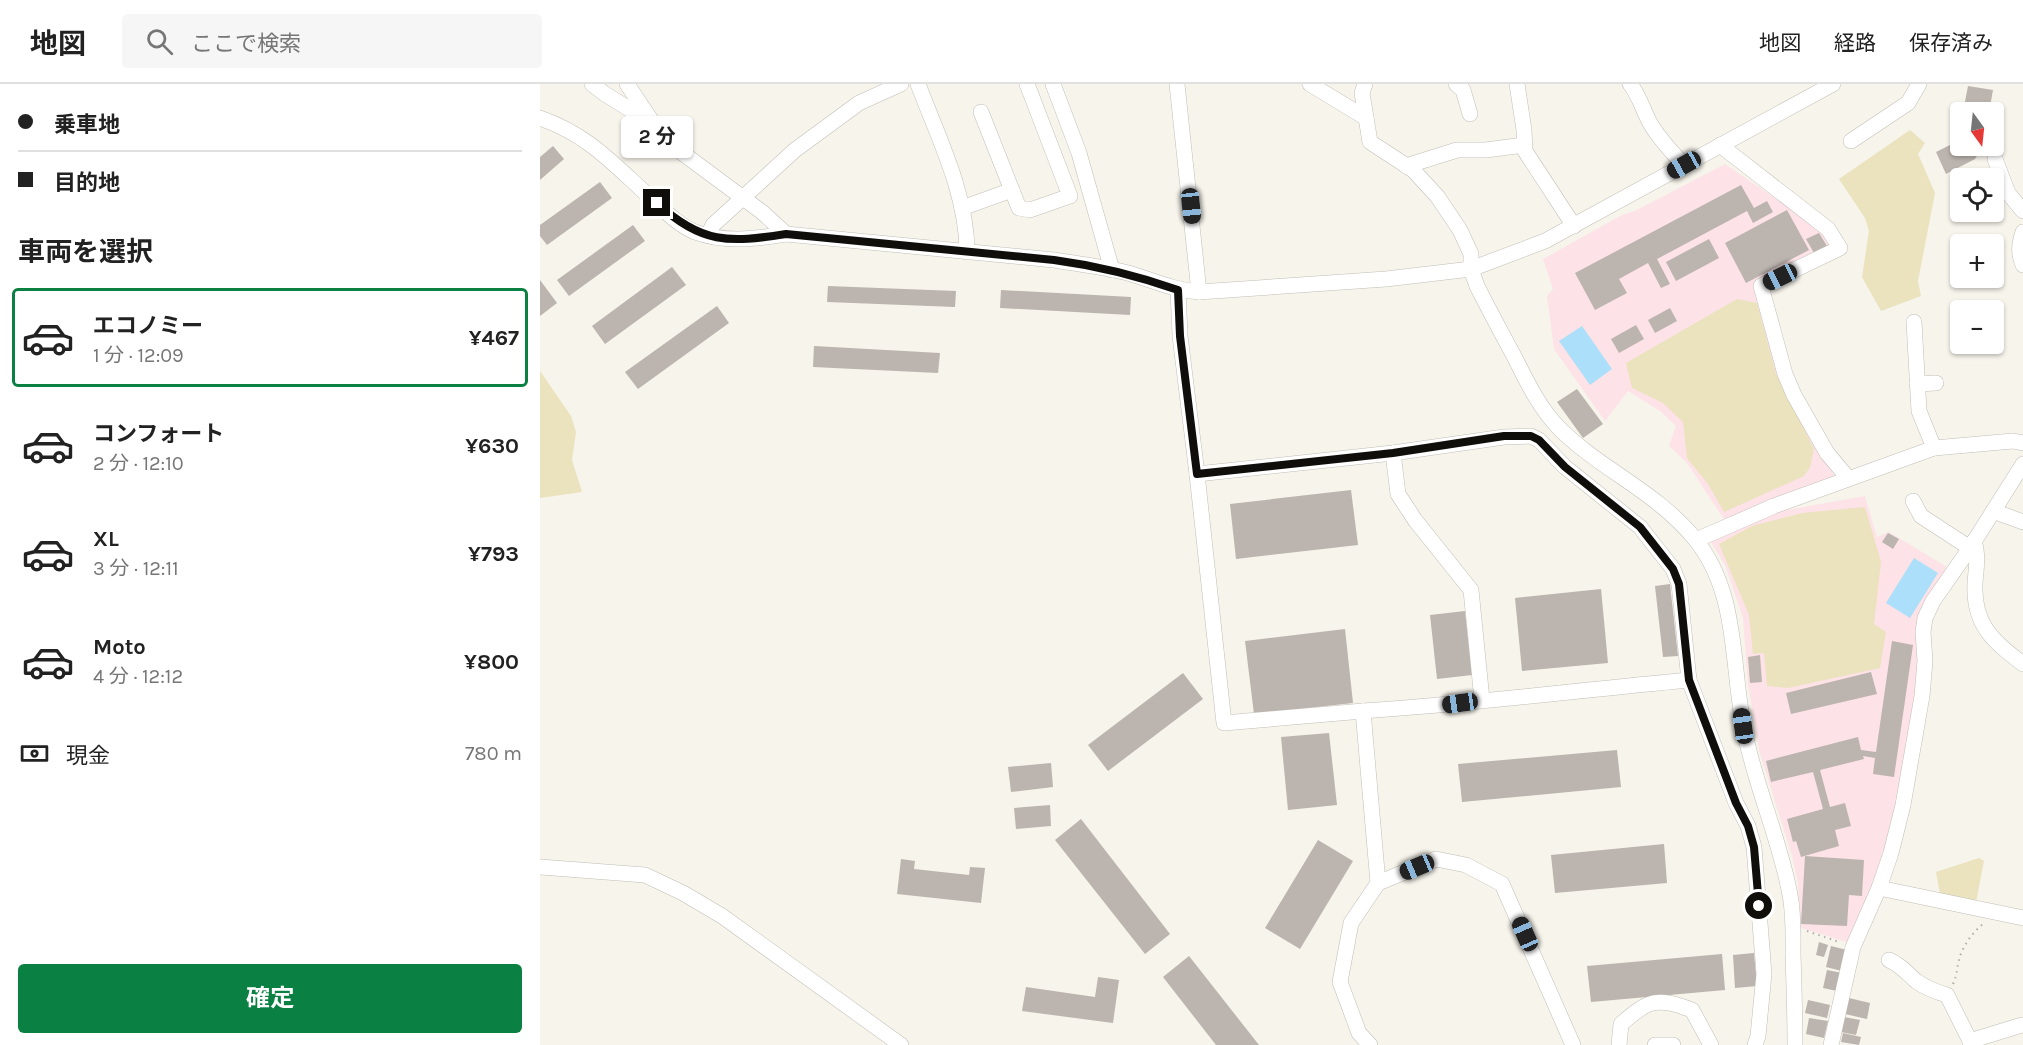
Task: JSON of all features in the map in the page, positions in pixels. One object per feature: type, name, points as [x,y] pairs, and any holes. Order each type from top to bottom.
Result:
[{"type":"street","points":[[592,84],[652,123]]},
{"type":"street","points":[[627,84],[652,123],[681,152],[744,198],[786,234]]},
{"type":"street","points":[[708,235],[713,225],[795,150],[859,103],[901,84]]},
{"type":"street","points":[[918,84],[962,208],[967,252]]},
{"type":"street","points":[[981,112],[1019,208],[1030,210],[1070,196],[1027,84]]},
{"type":"street","points":[[1053,84],[1079,153],[1112,270]]},
{"type":"street","points":[[1177,84],[1199,291]]},
{"type":"street","points":[[1310,84],[1366,118]]},
{"type":"street","points":[[1365,84],[1362,93],[1370,142],[1413,170],[1437,196],[1460,230],[1471,254],[1471,269],[1482,296],[1545,413],[1576,443],[1662,506],[1696,540],[1717,578],[1727,607],[1743,726],[1758,787],[1791,897],[1795,1045]]},
{"type":"street","points":[[1456,84],[1463,90],[1470,114]]},
{"type":"street","points":[[540,118],[588,141],[673,219],[694,231],[708,235],[746,240],[786,234],[1054,260],[1128,273],[1178,290],[1199,291],[1386,279],[1471,269],[1530,248],[1574,226],[1833,84]]},
{"type":"street","points":[[1861,140],[1894,104],[1908,103],[1919,84]]},
{"type":"street","points":[[1635,86],[1650,123],[1684,165]]},
{"type":"street","points":[[1522,90],[1525,151],[1574,226]]},
{"type":"street","points":[[1406,166],[1457,150],[1486,150],[1524,145]]},
{"type":"street","points":[[1720,145],[1828,229],[1840,248],[1761,286],[1785,374],[1794,395],[1827,453],[1848,478]]},
{"type":"street","points":[[1995,159],[2008,193],[2023,210]]},
{"type":"street","points":[[962,208],[1012,190]]},
{"type":"street","points":[[2023,232],[2019,242],[2019,254],[2023,265]]},
{"type":"street","points":[[1178,290],[1180,336],[1224,723],[1437,706],[1689,680]]},
{"type":"street","points":[[1914,322],[1919,411],[1934,448]]},
{"type":"street","points":[[1917,384],[1936,383]]},
{"type":"street","points":[[1197,474],[1393,453],[1520,435],[1531,436],[1539,440],[1565,467],[1640,527],[1673,569],[1679,584],[1689,680],[1736,803],[1748,826],[1754,847],[1764,974],[1758,1036],[1755,1045]]},
{"type":"street","points":[[1696,540],[1774,506],[1934,448],[2013,441],[2023,443]]},
{"type":"street","points":[[1393,453],[1398,494],[1415,520],[1471,590],[1482,700]]},
{"type":"street","points":[[1831,1045],[1853,947],[1879,888],[1891,853],[1907,783],[1922,696],[1925,618],[1933,601],[1972,545],[2023,464]]},
{"type":"street","points":[[1913,501],[1921,516],[1934,517],[1978,551],[1974,596],[1979,615],[1987,633],[2023,664]]},
{"type":"street","points":[[1993,511],[2023,522]]},
{"type":"street","points":[[1363,711],[1378,883]]},
{"type":"street","points":[[1370,1045],[1359,1033],[1340,982],[1352,923],[1378,883],[1436,859],[1466,865],[1502,884],[1573,1045]]},
{"type":"street","points":[[540,867],[645,875],[683,893],[722,916],[901,1045]]},
{"type":"street","points":[[1879,888],[2023,918]]},
{"type":"street","points":[[1889,960],[1899,964],[1917,982],[1947,995],[1971,1043],[2022,1025]]},
{"type":"street","points":[[1619,1045],[1622,1023],[1642,1005],[1668,1001],[1692,1010],[1711,1045]]},
{"type":"street","points":[[1655,1045],[1673,1045]]},
{"type":"path","points":[[1947,995],[1959,971],[1958,963],[1963,948],[1979,927],[1996,912]]},
{"type":"path","points":[[1793,928],[1801,928],[1853,947]]},
{"type":"shaded area","points":[[1910,130],[1925,143],[1918,154],[1935,193],[1918,281],[1921,296],[1881,311],[1862,277],[1869,231],[1865,218],[1839,179]]},
{"type":"shaded area","points":[[1725,164],[1823,231],[1831,242],[1828,249],[1756,285],[1794,407],[1834,476],[1724,519],[1687,463],[1669,446],[1676,426],[1660,411],[1628,391],[1605,421],[1554,349],[1547,296],[1553,289],[1543,259],[1622,215],[1635,211]]},
{"type":"shaded area","points":[[1737,299],[1757,303],[1776,374],[1814,449],[1810,467],[1804,476],[1724,512],[1708,484],[1687,458],[1683,422],[1663,403],[1632,388],[1626,363]]},
{"type":"shaded area","points":[[540,371],[571,416],[576,432],[572,460],[582,492],[540,498]]},
{"type":"shaded area","points":[[1865,496],[1877,537],[1889,532],[1947,567],[1923,606],[1921,660],[1900,789],[1877,880],[1850,943],[1801,928],[1798,883],[1792,856],[1759,750],[1748,684],[1743,618],[1726,567],[1709,539],[1776,512]]},
{"type":"shaded area","points":[[1865,507],[1881,562],[1874,624],[1886,632],[1880,668],[1788,688],[1767,686],[1764,653],[1753,654],[1749,615],[1719,544],[1752,526],[1802,513]]},
{"type":"shaded area","points":[[1979,858],[1984,861],[1976,902],[1941,899],[1936,872]]},
{"type":"water","points":[[1582,326],[1612,369],[1590,385],[1559,341]]},
{"type":"water","points":[[1914,558],[1938,573],[1910,618],[1886,603]]},
{"type":"building","points":[[1968,86],[1993,90],[1991,102],[1965,102]]},
{"type":"building","points":[[1950,145],[1950,156],[1977,156],[1958,168],[1950,168],[1950,172],[1946,174],[1936,152]]},
{"type":"building","points":[[553,146],[564,159],[540,180],[540,157]]},
{"type":"building","points":[[600,182],[612,198],[547,245],[540,236],[540,225]]},
{"type":"building","points":[[1741,185],[1754,208],[1767,201],[1773,212],[1753,223],[1747,211],[1657,259],[1670,284],[1661,288],[1648,263],[1619,279],[1627,293],[1595,310],[1575,273]]},
{"type":"building","points":[[1787,210],[1809,250],[1746,283],[1725,243]]},
{"type":"building","points":[[633,225],[645,241],[569,296],[557,280]]},
{"type":"building","points":[[1819,233],[1827,246],[1814,253],[1806,239]]},
{"type":"building","points":[[1709,239],[1719,258],[1676,281],[1666,262]]},
{"type":"building","points":[[672,267],[686,285],[605,344],[592,326]]},
{"type":"building","points":[[540,280],[557,303],[540,316]]},
{"type":"building","points":[[828,286],[956,291],[955,307],[827,302]]},
{"type":"building","points":[[1001,290],[1131,297],[1130,315],[1000,308]]},
{"type":"building","points":[[717,306],[729,323],[638,389],[625,372]]},
{"type":"building","points":[[1670,308],[1677,321],[1655,333],[1648,320]]},
{"type":"building","points":[[1636,325],[1644,339],[1619,353],[1611,339]]},
{"type":"building","points":[[814,346],[940,353],[938,373],[813,367]]},
{"type":"building","points":[[1577,389],[1603,424],[1583,438],[1557,402]]},
{"type":"building","points":[[1351,490],[1358,545],[1236,559],[1230,504]]},
{"type":"building","points":[[1888,533],[1899,539],[1893,549],[1882,542]]},
{"type":"building","points":[[1670,584],[1678,656],[1663,657],[1655,586]]},
{"type":"building","points":[[1601,589],[1608,663],[1522,671],[1515,598]]},
{"type":"building","points":[[1465,611],[1472,675],[1437,679],[1430,615]]},
{"type":"building","points":[[1345,629],[1353,703],[1254,714],[1245,641]]},
{"type":"building","points":[[1892,641],[1913,645],[1894,777],[1873,774],[1875,758],[1863,756],[1864,759],[1820,770],[1830,807],[1845,803],[1851,826],[1835,830],[1839,846],[1801,857],[1796,841],[1793,842],[1787,819],[1823,809],[1813,772],[1771,782],[1766,761],[1858,737],[1861,750],[1876,752]]},
{"type":"building","points":[[1760,655],[1762,682],[1750,683],[1748,657]]},
{"type":"building","points":[[1871,672],[1877,694],[1791,714],[1786,693]]},
{"type":"building","points":[[1183,673],[1203,699],[1108,771],[1088,745]]},
{"type":"building","points":[[1329,733],[1337,805],[1288,810],[1281,737]]},
{"type":"building","points":[[1617,750],[1621,787],[1462,802],[1458,764]]},
{"type":"building","points":[[1051,763],[1053,787],[1011,792],[1008,767]]},
{"type":"building","points":[[1050,805],[1051,826],[1016,829],[1014,808]]},
{"type":"building","points":[[1081,819],[1170,934],[1145,954],[1055,840]]},
{"type":"building","points":[[1318,840],[1353,861],[1300,949],[1265,928]]},
{"type":"building","points":[[1664,844],[1667,883],[1555,893],[1551,855]]},
{"type":"building","points":[[1805,856],[1864,860],[1862,896],[1849,895],[1847,926],[1801,924]]},
{"type":"building","points":[[901,859],[915,861],[914,869],[969,875],[970,867],[985,868],[981,903],[897,894]]},
{"type":"building","points":[[1819,942],[1828,945],[1824,957],[1816,955]]},
{"type":"building","points":[[1831,946],[1847,950],[1842,971],[1826,967]]},
{"type":"building","points":[[1754,953],[1757,986],[1735,988],[1733,955]]},
{"type":"building","points":[[1722,954],[1725,990],[1591,1002],[1587,966]]},
{"type":"building","points":[[1189,956],[1259,1045],[1216,1045],[1163,977]]},
{"type":"building","points":[[1827,970],[1842,973],[1837,991],[1823,988]]},
{"type":"building","points":[[1098,977],[1119,980],[1113,1023],[1022,1011],[1026,987],[1095,997]]},
{"type":"building","points":[[1849,998],[1870,1003],[1867,1019],[1845,1014]]},
{"type":"building","points":[[1808,1000],[1830,1005],[1827,1018],[1805,1013]]},
{"type":"building","points":[[1844,1017],[1860,1020],[1856,1035],[1841,1032]]},
{"type":"building","points":[[1809,1018],[1828,1021],[1824,1038],[1806,1034]]},
{"type":"building","points":[[1843,1033],[1861,1037],[1859,1045],[1841,1042]]},
{"type":"route","points":[[657,203],[673,219],[694,231],[716,237],[746,240],[786,234],[1054,260],[1128,273],[1178,290],[1180,336],[1197,474],[1393,453],[1504,436],[1531,436],[1539,440],[1594,492],[1640,527],[1673,569],[1679,584],[1689,680],[1736,803],[1748,826],[1754,847],[1759,906]]}]
